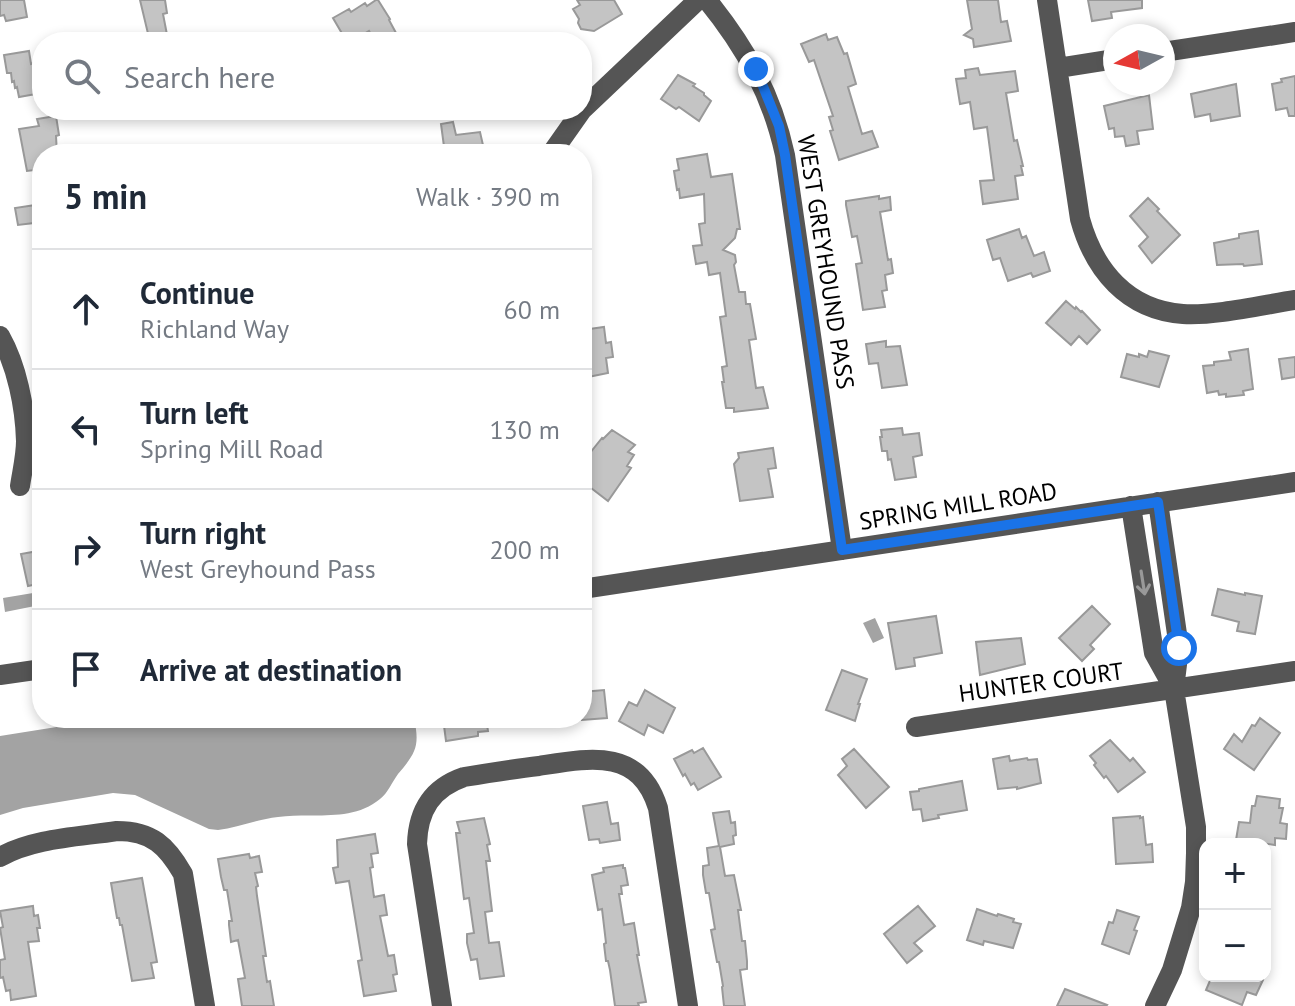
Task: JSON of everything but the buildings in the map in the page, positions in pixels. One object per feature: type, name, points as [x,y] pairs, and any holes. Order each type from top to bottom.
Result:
[{"type":"street","points":[[592,101],[698,0]]},
{"type":"street","name":"WEST GREYHOUND PASS","points":[[707,0],[730,28],[756,69],[779,126],[842,550]]},
{"type":"street","points":[[1047,0],[1080,219],[1093,256],[1111,280],[1152,307],[1185,314],[1295,300]]},
{"type":"street","points":[[1175,50],[1295,32]]},
{"type":"street","points":[[1058,68],[1103,61]]},
{"type":"street","points":[[558,144],[575,120]]},
{"type":"street","points":[[0,336],[15,371],[24,417],[26,444],[20,486]]},
{"type":"street","name":"SPRING MILL ROAD","points":[[592,588],[1295,482]]},
{"type":"street","points":[[1155,1006],[1172,970],[1191,908],[1196,827],[1174,689],[1179,648],[1158,502]]},
{"type":"street","points":[[1131,506],[1154,653],[1174,689]]},
{"type":"street","points":[[0,675],[32,670]]},
{"type":"street","name":"HUNTER COURT","points":[[916,727],[1295,671]]},
{"type":"street","points":[[442,1006],[417,844],[419,821],[425,808],[448,782],[464,777],[596,758],[616,762],[634,771],[654,794],[688,1006]]},
{"type":"street","points":[[0,857],[33,844],[117,831],[153,838],[173,855],[183,874],[205,1006]]},
{"type":"shaded area","points":[[32,593],[32,607],[5,612],[3,598]]},
{"type":"shaded area","points":[[875,618],[884,638],[873,643],[863,623]]},
{"type":"shaded area","points":[[50,728],[416,728],[417,736],[415,749],[388,791],[369,806],[344,814],[278,817],[218,830],[209,829],[135,795],[113,793],[23,808],[0,815],[0,736]]},
{"type":"route","points":[[756,69],[779,126],[785,155],[842,550],[1158,502],[1179,648]]}]
